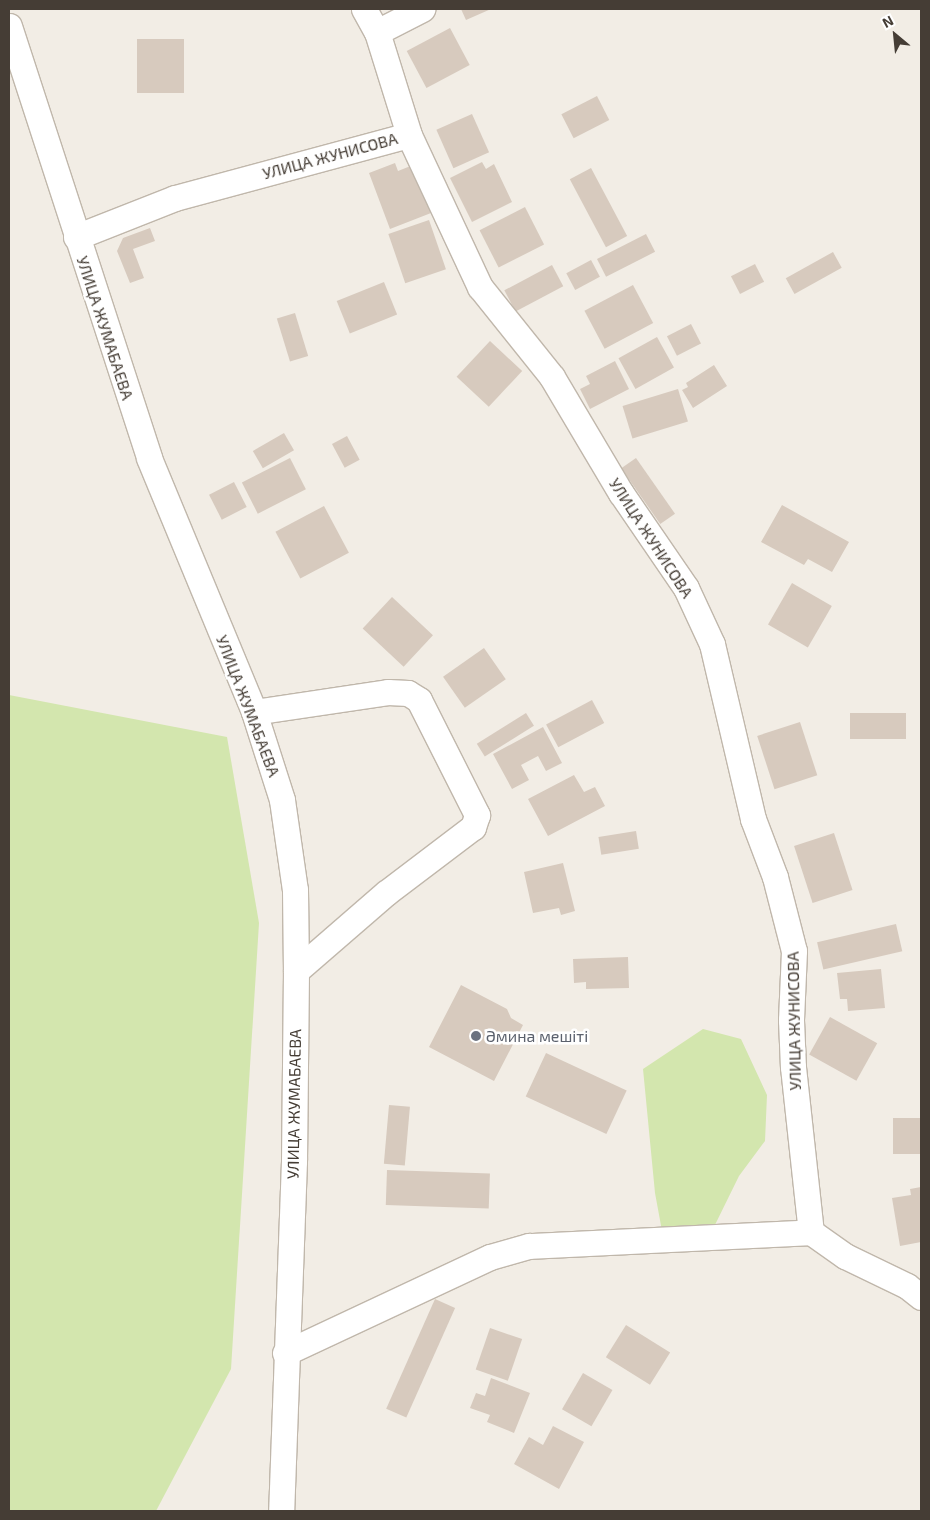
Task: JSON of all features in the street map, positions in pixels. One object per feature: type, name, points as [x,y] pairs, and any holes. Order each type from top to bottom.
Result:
[{"type":"street","points":[[364,9],[377,32],[409,135]]},
{"type":"street","points":[[377,32],[422,9]]},
{"type":"street","name":"УЛИЦА ЖУМАБАЕВА","points":[[9,26],[149,458],[254,712],[282,800],[295,890],[296,971],[294,1161],[285,1353],[281,1511]]},
{"type":"street","name":"УЛИЦА ЖУНИСОВА","points":[[76,237],[175,198],[409,135],[480,287],[552,377],[621,493],[686,588],[712,644],[753,819],[775,876],[794,951],[791,1020],[793,1067],[811,1232]]},
{"type":"street","points":[[254,712],[388,692],[408,693],[419,700],[477,815],[473,827],[386,893],[296,971]]},
{"type":"street","points":[[285,1353],[490,1258],[529,1246],[811,1232],[845,1256],[908,1286],[921,1297]]},
{"type":"green space","points":[[9,695],[227,737],[259,923],[231,1369],[156,1511],[9,1511]]},
{"type":"green space","points":[[703,1029],[741,1039],[767,1095],[765,1141],[739,1176],[711,1233],[662,1231],[655,1193],[643,1069]]},
{"type":"building","points":[[461,9],[491,9],[466,20]]},
{"type":"building","points":[[450,28],[470,65],[426,88],[407,51]]},
{"type":"building","points":[[137,39],[184,39],[184,93],[137,93]]},
{"type":"building","points":[[597,96],[609,120],[574,138],[561,114]]},
{"type":"building","points":[[472,114],[489,152],[453,168],[436,130]]},
{"type":"building","points":[[482,162],[486,169],[494,164],[512,202],[472,222],[450,178]]},
{"type":"building","points":[[395,163],[398,171],[413,165],[431,213],[390,229],[369,173]]},
{"type":"building","points":[[591,168],[627,236],[606,247],[570,179]]},
{"type":"building","points":[[525,207],[544,244],[499,268],[480,230]]},
{"type":"building","points":[[429,220],[446,269],[405,283],[388,234]]},
{"type":"building","points":[[150,228],[155,241],[133,249],[144,278],[130,283],[117,251],[123,238]]},
{"type":"building","points":[[646,234],[655,252],[606,277],[597,259]]},
{"type":"building","points":[[833,252],[842,268],[794,294],[786,278]]},
{"type":"building","points":[[591,260],[600,277],[575,290],[566,273]]},
{"type":"building","points":[[755,264],[764,282],[740,294],[731,276]]},
{"type":"building","points":[[552,265],[563,286],[516,312],[504,290]]},
{"type":"building","points":[[384,282],[397,314],[350,334],[337,301]]},
{"type":"building","points":[[633,285],[653,323],[605,349],[584,311]]},
{"type":"building","points":[[295,313],[308,356],[290,362],[277,319]]},
{"type":"building","points":[[691,324],[701,344],[677,356],[667,336]]},
{"type":"building","points":[[657,337],[674,368],[635,389],[619,358]]},
{"type":"building","points":[[490,341],[522,371],[489,407],[457,377]]},
{"type":"building","points":[[615,361],[629,389],[590,409],[580,389],[590,384],[586,376]]},
{"type":"building","points":[[714,365],[727,386],[693,408],[682,390],[688,387],[686,383]]},
{"type":"building","points":[[678,389],[688,422],[632,438],[623,406]]},
{"type":"building","points":[[284,433],[294,450],[263,468],[253,451]]},
{"type":"building","points":[[347,436],[360,460],[345,468],[332,444]]},
{"type":"building","points":[[290,458],[306,489],[258,514],[242,483]]},
{"type":"building","points":[[636,458],[675,514],[660,524],[621,468]]},
{"type":"building","points":[[234,482],[247,507],[222,520],[209,495]]},
{"type":"building","points":[[782,505],[849,542],[832,572],[808,559],[804,565],[761,542]]},
{"type":"building","points":[[324,506],[349,553],[300,579],[275,532]]},
{"type":"building","points":[[792,583],[832,606],[808,648],[768,625]]},
{"type":"building","points":[[392,597],[433,635],[404,667],[363,628]]},
{"type":"building","points":[[484,648],[506,679],[465,708],[443,677]]},
{"type":"building","points":[[592,700],[604,723],[558,747],[546,724]]},
{"type":"building","points":[[526,713],[534,726],[485,756],[477,744]]},
{"type":"building","points":[[850,713],[906,713],[906,739],[850,739]]},
{"type":"building","points":[[800,722],[817,775],[775,789],[757,736]]},
{"type":"building","points":[[543,727],[562,763],[546,771],[538,756],[521,765],[529,780],[512,789],[493,754]]},
{"type":"building","points":[[574,775],[584,792],[595,787],[605,806],[548,836],[528,799]]},
{"type":"building","points":[[636,831],[639,849],[601,855],[598,837]]},
{"type":"building","points":[[834,833],[853,890],[813,903],[794,846]]},
{"type":"building","points":[[563,863],[575,911],[561,915],[559,908],[533,913],[524,872]]},
{"type":"building","points":[[896,924],[902,951],[823,970],[817,942]]},
{"type":"building","points":[[628,957],[629,988],[586,989],[586,982],[574,983],[573,959]]},
{"type":"building","points":[[881,969],[885,1008],[848,1011],[847,999],[840,999],[837,973]]},
{"type":"building","name":"Әмина мешіті","points":[[461,985],[507,1009],[511,1018],[523,1025],[494,1081],[429,1047]]},
{"type":"building","points":[[830,1017],[877,1043],[856,1081],[809,1055]]},
{"type":"building","points":[[546,1053],[627,1091],[606,1134],[526,1097]]},
{"type":"building","points":[[389,1105],[410,1107],[405,1166],[384,1164]]},
{"type":"building","points":[[893,1118],[921,1118],[921,1154],[893,1154]]},
{"type":"building","points":[[387,1170],[490,1174],[489,1209],[386,1205]]},
{"type":"building","points":[[921,1187],[921,1242],[900,1246],[892,1198],[911,1195],[910,1189]]},
{"type":"building","points":[[435,1299],[455,1308],[406,1418],[386,1409]]},
{"type":"building","points":[[626,1325],[670,1353],[650,1385],[606,1357]]},
{"type":"building","points":[[490,1328],[522,1339],[508,1381],[476,1370]]},
{"type":"building","points":[[583,1373],[612,1390],[591,1426],[562,1409]]},
{"type":"building","points":[[491,1378],[530,1393],[514,1433],[487,1422],[490,1415],[470,1408],[476,1393],[485,1396]]},
{"type":"building","points":[[553,1426],[584,1442],[559,1489],[514,1464],[529,1437],[543,1445]]},
{"type":"place","name":"Әмина мешіті","points":[[476,1036]]}]
